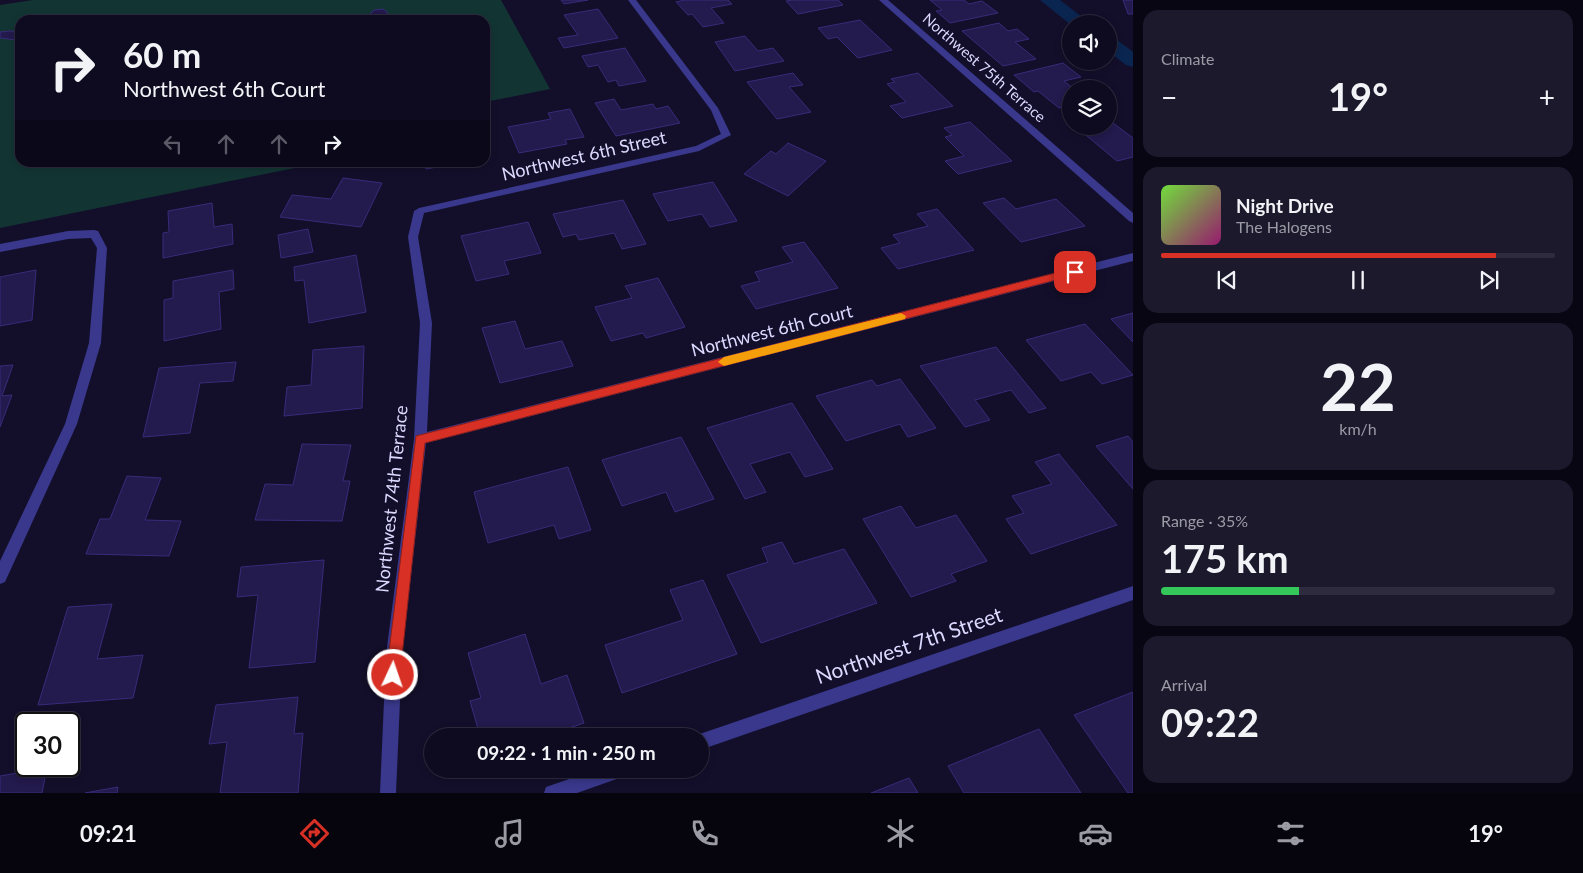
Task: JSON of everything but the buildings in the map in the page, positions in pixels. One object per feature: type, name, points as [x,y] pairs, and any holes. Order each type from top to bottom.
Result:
[{"type":"street","name":"Northwest 6th Street","points":[[419,211],[699,148],[726,135],[715,110],[632,0]]},
{"type":"street","name":"Northwest 75th Terrace","points":[[882,0],[1133,218]]},
{"type":"street","name":"Northwest 74th Terrace","points":[[388,793],[394,655],[420,440],[426,323],[413,237],[419,211]]},
{"type":"street","points":[[0,248],[68,235],[94,234],[102,248],[94,343],[70,424],[0,577]]},
{"type":"street","name":"Northwest 6th Court","points":[[420,440],[1133,257]]},
{"type":"street","name":"Northwest 7th Street","points":[[709,739],[1133,593]]},
{"type":"street","points":[[552,793],[596,778]]},
{"type":"green space","points":[[33,0],[501,0],[550,89],[490,101],[490,15],[15,15],[15,167],[299,167],[0,228],[0,5]]},
{"type":"waterway","points":[[1049,0],[1070,15]]},
{"type":"waterway","points":[[1117,49],[1133,61]]},
{"type":"slow traffic","points":[[724,362],[901,316]]},
{"type":"route","points":[[393,675],[420,440],[1075,272]]}]
